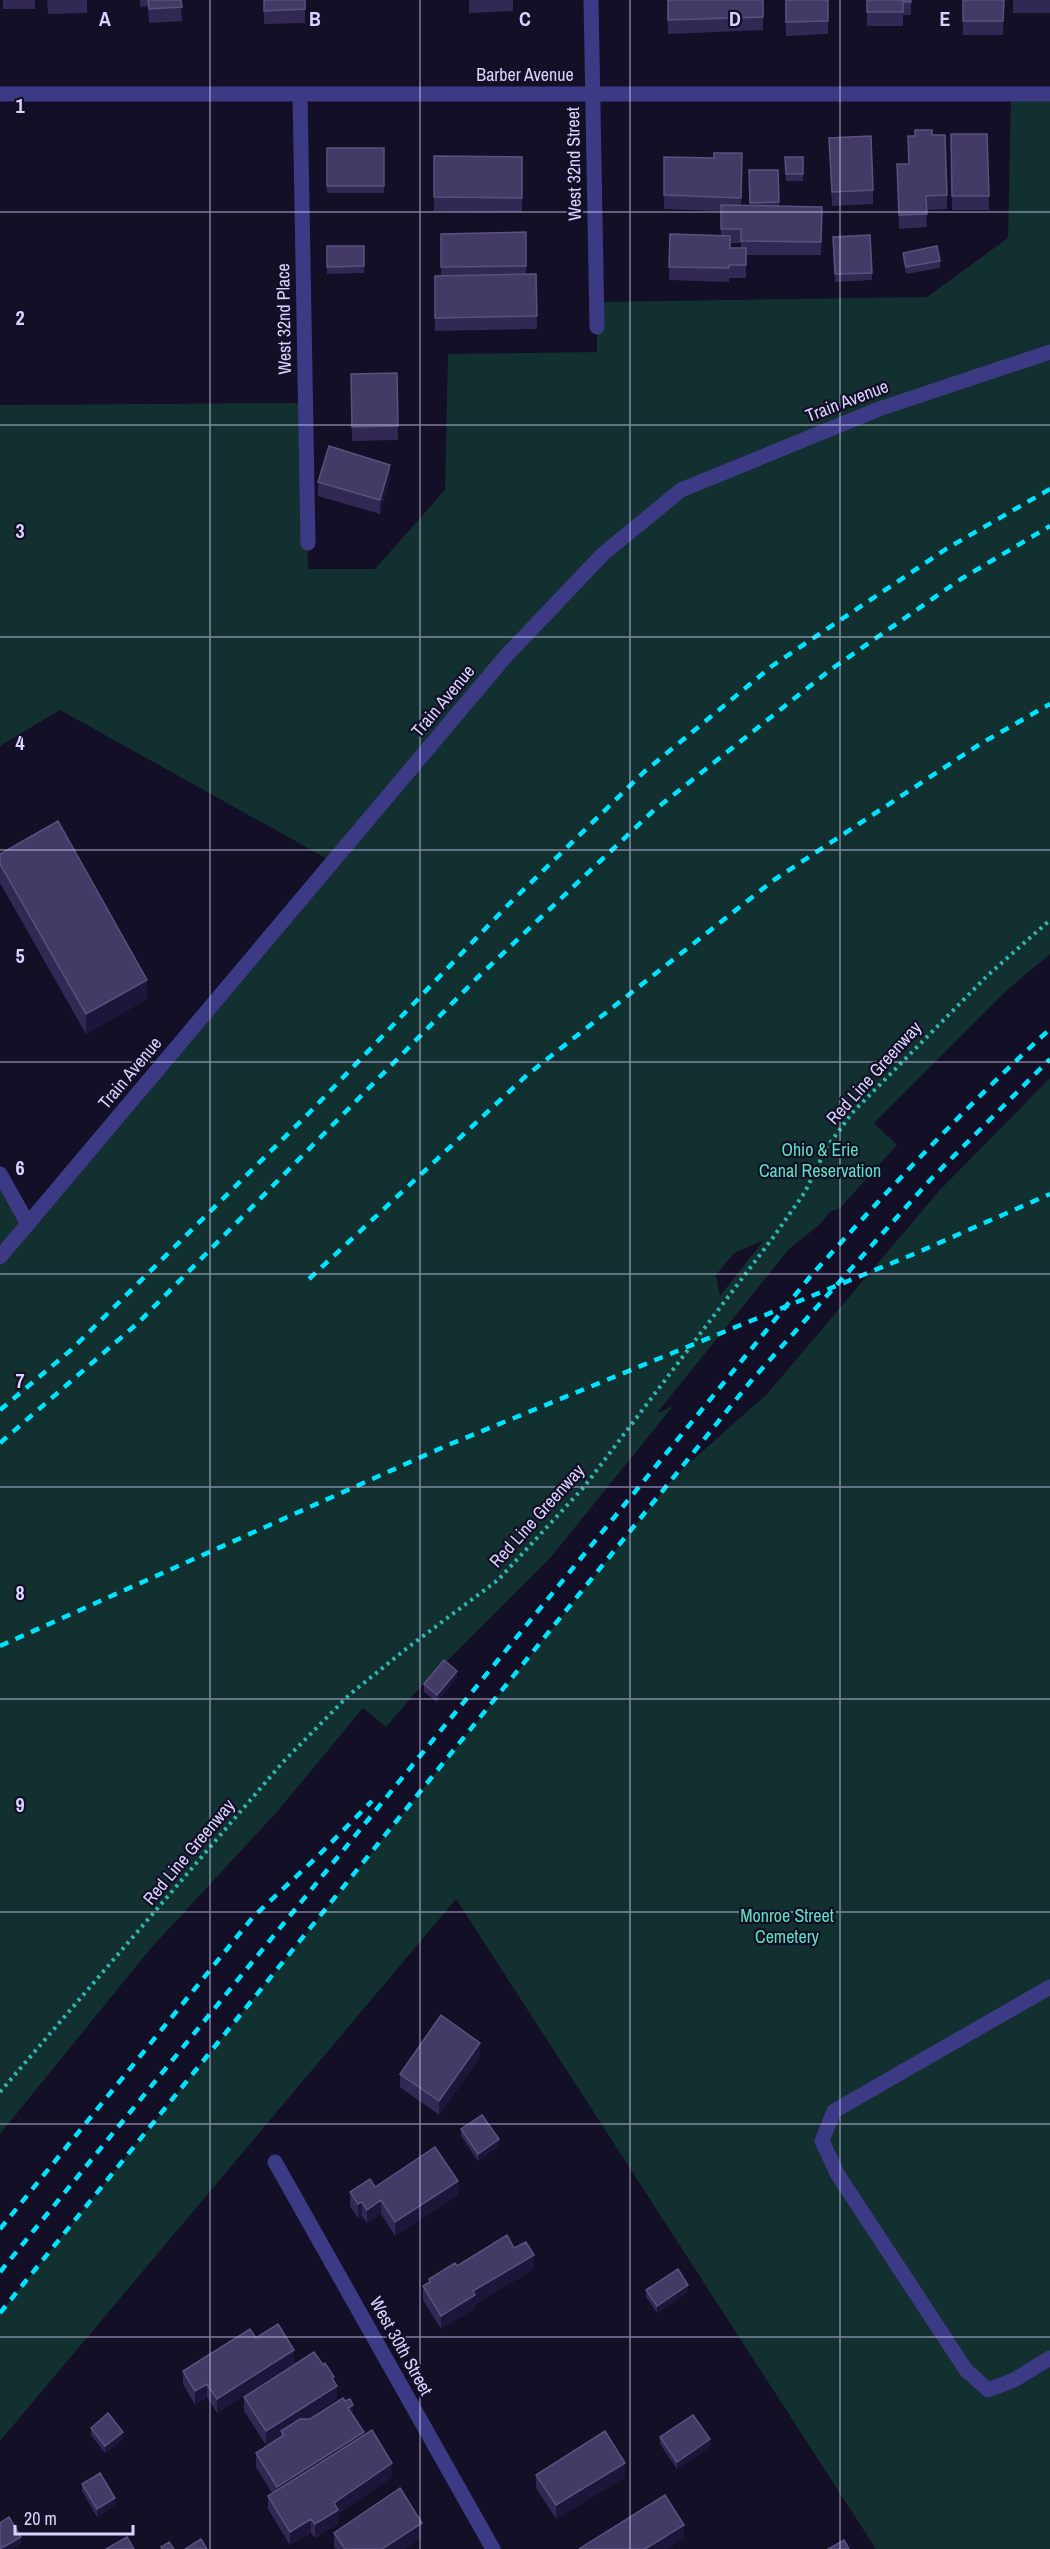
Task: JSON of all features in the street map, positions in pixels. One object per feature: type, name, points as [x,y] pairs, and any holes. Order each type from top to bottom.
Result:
[{"type":"street","name":"West 32nd Street","points":[[591,0],[597,327]]},
{"type":"street","name":"Barber Avenue","points":[[0,94],[1050,94]]},
{"type":"street","name":"West 32nd Place","points":[[300,94],[308,543]]},
{"type":"street","name":"Train Avenue","points":[[0,1257],[506,657],[603,554],[681,490],[879,408],[1050,352]]},
{"type":"street","points":[[0,1174],[28,1224]]},
{"type":"street","points":[[1050,1987],[834,2111],[822,2141],[838,2175],[966,2370],[988,2390],[1014,2380],[1050,2358]]},
{"type":"street","name":"West 30th Street","points":[[275,2162],[493,2549]]},
{"type":"path","name":"Red Line Greenway","points":[[0,2092],[283,1762],[348,1695],[498,1580],[584,1487],[772,1239],[805,1192],[827,1147],[852,1113],[987,976],[1050,920]]},
{"type":"green space","name":"Ohio & Erie Canal Reservation","points":[[1011,94],[1050,94],[1050,954],[1006,991],[874,1123],[897,1145],[840,1208],[830,1212],[819,1225],[789,1249],[657,1413],[673,1406],[551,1557],[417,1691],[386,1727],[363,1708],[276,1813],[151,1948],[0,2134],[0,1174],[28,1224],[333,862],[60,710],[0,746],[0,405],[305,403],[308,569],[375,569],[445,490],[448,354],[597,352],[597,302],[927,297],[1008,238]],"holes":[[[764,1240],[720,1296],[716,1275],[734,1253]]]},
{"type":"green space","name":"Monroe Street Cemetery","points":[[1050,1078],[1050,2549],[876,2549],[456,1899],[0,2441],[0,2313],[677,1474],[768,1393],[938,1192]]},
{"type":"building","points":[[148,0],[181,0],[182,7],[149,9]]},
{"type":"building","points":[[264,0],[305,0],[305,9],[264,11]]},
{"type":"building","points":[[668,0],[763,0],[763,17],[668,20]]},
{"type":"building","points":[[786,0],[828,0],[828,21],[786,22]]},
{"type":"building","points":[[867,0],[911,0],[911,2],[903,2],[903,12],[867,12]]},
{"type":"building","points":[[963,0],[1004,0],[1003,21],[963,21]]},
{"type":"building","points":[[915,130],[932,130],[932,135],[945,135],[947,195],[926,196],[927,214],[899,215],[897,164],[909,164],[908,136],[915,136]]},
{"type":"building","points":[[951,134],[987,134],[989,196],[952,196]]},
{"type":"building","points":[[871,136],[873,190],[832,192],[829,138]]},
{"type":"building","points":[[327,148],[384,148],[384,186],[327,186]]},
{"type":"building","points":[[714,153],[742,153],[741,198],[664,195],[664,157],[714,158]]},
{"type":"building","points":[[434,156],[522,157],[522,198],[434,197]]},
{"type":"building","points":[[785,157],[803,157],[803,174],[786,174]]},
{"type":"building","points":[[749,170],[778,170],[779,202],[750,203]]},
{"type":"building","points":[[721,205],[822,207],[821,242],[741,241],[741,229],[721,229]]},
{"type":"building","points":[[526,232],[526,266],[441,267],[441,234]]},
{"type":"building","points":[[670,234],[730,236],[730,248],[746,248],[746,265],[729,265],[729,268],[669,267]]},
{"type":"building","points":[[870,235],[872,273],[835,274],[833,237]]},
{"type":"building","points":[[327,246],[364,246],[364,266],[327,267]]},
{"type":"building","points":[[937,246],[940,261],[906,267],[903,253]]},
{"type":"building","points":[[536,274],[537,316],[435,318],[435,276]]},
{"type":"building","points":[[397,373],[398,426],[352,427],[351,374]]},
{"type":"building","points":[[329,446],[390,465],[380,500],[318,482]]},
{"type":"building","points":[[58,821],[147,980],[86,1014],[0,864],[0,854]]},
{"type":"building","points":[[444,1660],[457,1671],[437,1695],[424,1684]]},
{"type":"building","points":[[441,2015],[480,2043],[439,2101],[400,2074]]},
{"type":"building","points":[[482,2115],[499,2139],[478,2154],[461,2129]]},
{"type":"building","points":[[435,2147],[458,2181],[395,2222],[381,2200],[367,2210],[362,2202],[358,2204],[350,2192],[370,2179],[375,2187]]},
{"type":"building","points":[[507,2235],[514,2248],[526,2242],[534,2255],[473,2291],[475,2295],[441,2316],[423,2286],[430,2282],[429,2279],[455,2263],[457,2266]]},
{"type":"building","points":[[678,2269],[688,2285],[657,2306],[646,2290]]},
{"type":"building","points":[[278,2324],[294,2350],[217,2399],[207,2384],[195,2391],[183,2371],[250,2329],[256,2338]]},
{"type":"building","points":[[314,2352],[323,2365],[325,2363],[337,2386],[266,2431],[244,2397]]},
{"type":"building","points":[[343,2398],[345,2401],[350,2399],[353,2405],[348,2408],[364,2432],[277,2487],[256,2453],[284,2435],[281,2431],[300,2419],[310,2419]]},
{"type":"building","points":[[108,2413],[123,2432],[105,2446],[91,2428]]},
{"type":"building","points":[[693,2415],[710,2439],[677,2462],[660,2437]]},
{"type":"building","points":[[372,2430],[392,2463],[334,2503],[338,2510],[315,2524],[311,2519],[290,2532],[268,2496]]},
{"type":"building","points":[[605,2431],[625,2463],[556,2505],[536,2475]]},
{"type":"building","points":[[100,2473],[115,2498],[97,2509],[82,2484]]},
{"type":"building","points":[[400,2488],[422,2523],[382,2549],[345,2549],[334,2533]]},
{"type":"building","points":[[665,2495],[684,2525],[645,2549],[579,2549]]},
{"type":"building","points":[[9,2517],[21,2537],[0,2549],[0,2523]]},
{"type":"building","points":[[127,2537],[134,2549],[106,2549]]},
{"type":"building","points":[[201,2539],[207,2549],[185,2549]]},
{"type":"building","points":[[844,2540],[849,2549],[828,2549]]},
{"type":"building","points":[[169,2542],[174,2549],[162,2549],[161,2547]]},
{"type":"railway","points":[[0,1410],[71,1350],[309,1113],[507,906],[644,772],[772,666],[946,549],[1050,489]]},
{"type":"railway","points":[[0,1443],[139,1322],[477,978],[652,812],[830,670],[961,579],[1050,526]]},
{"type":"railway","points":[[309,1279],[527,1075],[774,880],[980,744],[1050,704]]},
{"type":"railway","points":[[0,2272],[809,1278],[927,1150],[1050,1029]]},
{"type":"railway","points":[[0,2313],[751,1381],[931,1179],[1050,1059]]},
{"type":"railway","points":[[0,1646],[448,1445],[914,1254],[1050,1194]]},
{"type":"railway","points":[[0,2229],[253,1917],[372,1801]]}]
